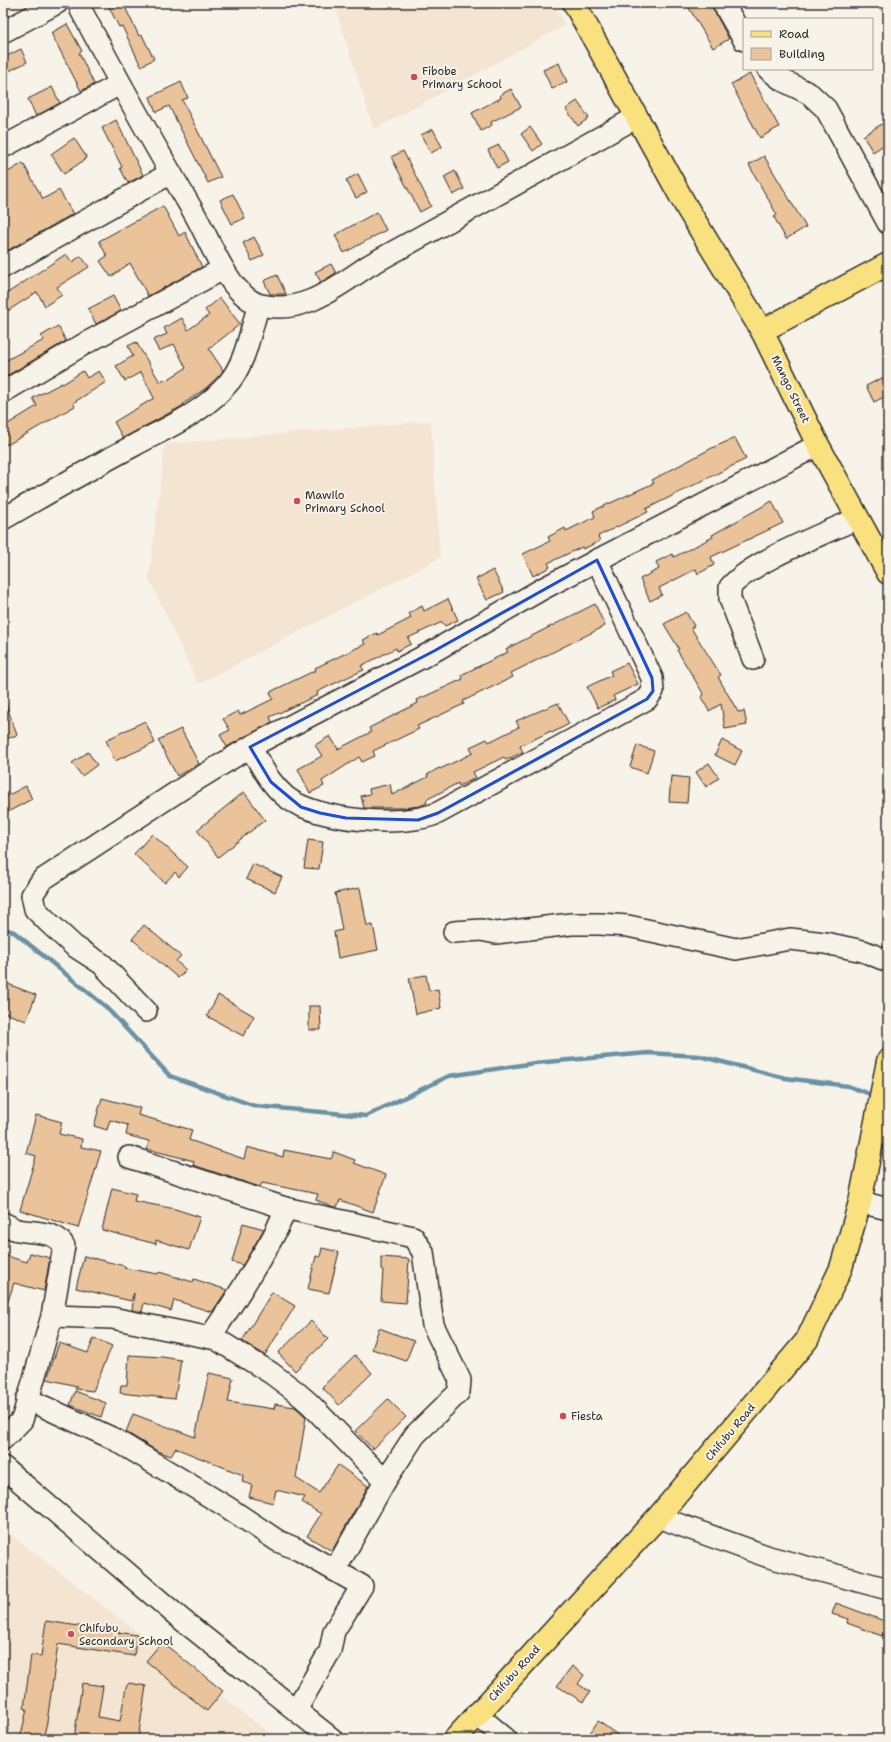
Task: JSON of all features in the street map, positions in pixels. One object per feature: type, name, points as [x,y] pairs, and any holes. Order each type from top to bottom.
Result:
[{"type":"main road","name":"Mango Street","points":[[574,3],[687,208],[762,331],[818,445],[888,573]]},
{"type":"main road","points":[[762,331],[888,265]]},
{"type":"main road","name":"Chifubu Road","points":[[455,1739],[476,1714],[658,1517],[807,1340],[841,1268],[860,1202],[888,1061]]},
{"type":"street","points":[[3,32],[57,3]]},
{"type":"street","points":[[79,3],[120,84],[171,173],[223,269],[235,286],[259,305],[277,308],[297,306],[326,294],[368,266],[637,117]]},
{"type":"street","points":[[723,3],[743,38]]},
{"type":"street","points":[[769,70],[782,80],[810,94],[826,109],[888,223]]},
{"type":"street","points":[[3,147],[120,84]]},
{"type":"street","points":[[3,267],[171,173]]},
{"type":"street","points":[[3,392],[86,343],[223,269]]},
{"type":"street","points":[[3,519],[133,446],[177,424],[213,399],[230,381],[239,367],[246,352],[259,305]]},
{"type":"street","points":[[146,1011],[102,964],[74,946],[35,909],[32,895],[42,880],[183,788],[250,747],[434,651],[496,614],[597,560],[818,445]]},
{"type":"street","points":[[753,659],[730,599],[730,587],[737,579],[757,567],[858,518]]},
{"type":"street","points":[[250,747],[271,782],[286,797],[301,807],[320,814],[346,818],[418,820],[438,813],[583,736],[647,699],[653,691],[652,678],[597,560]]},
{"type":"street","points":[[454,932],[481,930],[496,933],[571,924],[600,924],[628,926],[736,950],[790,939],[825,943],[863,952],[888,961]]},
{"type":"street","points":[[129,1157],[285,1208],[413,1237],[424,1252],[432,1325],[460,1380],[459,1392],[415,1435],[385,1481],[335,1570]]},
{"type":"street","points":[[860,1202],[888,1209]]},
{"type":"street","points":[[210,1337],[241,1293],[281,1222],[285,1208]]},
{"type":"street","points":[[3,1223],[14,1229],[53,1235],[61,1240],[64,1246],[52,1316],[22,1420],[3,1439]]},
{"type":"street","points":[[52,1316],[112,1318],[210,1337],[225,1343],[295,1390],[310,1403],[385,1481]]},
{"type":"street","points":[[27,1399],[114,1439],[228,1507],[278,1542],[299,1550],[362,1586],[334,1631],[330,1651],[296,1710]]},
{"type":"street","points":[[3,1467],[181,1618],[332,1739]]},
{"type":"street","points":[[658,1517],[769,1557],[888,1589]]},
{"type":"street","points":[[476,1714],[506,1739]]},
{"type":"highlighted area","points":[[597,560],[652,678],[653,691],[647,699],[438,813],[418,820],[346,818],[320,813],[301,807],[271,782],[250,747],[434,651]]},
{"type":"shaded area","name":"Fibobe Primary School","points":[[334,3],[553,3],[565,25],[374,130]]},
{"type":"shaded area","name":"Mawilo Primary School","points":[[431,421],[440,558],[198,684],[149,578],[165,444]]},
{"type":"shaded area","name":"Chifubu Secondary School","points":[[3,1529],[277,1739],[3,1739]]},
{"type":"building","points":[[107,3],[123,3],[139,36],[142,35],[154,59],[141,66],[122,26],[119,27]]},
{"type":"building","points":[[686,3],[710,3],[729,39],[713,48]]},
{"type":"building","points":[[67,24],[82,51],[79,53],[94,84],[81,91],[51,33]]},
{"type":"building","points":[[21,49],[27,62],[7,72],[3,58]]},
{"type":"building","points":[[559,63],[567,82],[552,89],[543,70]]},
{"type":"building","points":[[750,74],[779,127],[760,138],[731,84]]},
{"type":"building","points":[[181,82],[188,98],[182,100],[221,177],[208,183],[169,106],[156,112],[150,97]]},
{"type":"building","points":[[52,87],[60,103],[36,116],[28,99]]},
{"type":"building","points":[[511,89],[521,107],[491,122],[492,125],[481,131],[472,113],[501,98],[500,95]]},
{"type":"building","points":[[577,101],[589,118],[578,126],[566,109]]},
{"type":"building","points":[[116,120],[143,175],[128,183],[120,168],[122,167],[102,128]]},
{"type":"building","points":[[888,120],[888,142],[873,152],[863,136]]},
{"type":"building","points":[[530,127],[542,144],[533,151],[521,134]]},
{"type":"building","points":[[433,129],[442,147],[431,153],[421,135]]},
{"type":"building","points":[[74,138],[87,158],[64,174],[51,154]]},
{"type":"building","points":[[499,145],[508,162],[497,168],[488,150]]},
{"type":"building","points":[[403,151],[431,206],[420,212],[391,157]]},
{"type":"building","points":[[764,156],[806,227],[786,239],[774,217],[777,215],[749,165]]},
{"type":"building","points":[[23,163],[43,199],[59,190],[73,214],[3,253],[3,175]]},
{"type":"building","points":[[455,171],[464,189],[453,195],[444,177]]},
{"type":"building","points":[[358,174],[367,192],[356,198],[346,180]]},
{"type":"building","points":[[233,194],[245,218],[232,224],[220,200]]},
{"type":"building","points":[[163,206],[179,236],[185,232],[202,267],[148,296],[130,263],[111,277],[100,261],[107,256],[99,241]]},
{"type":"building","points":[[377,212],[386,230],[344,253],[335,235]]},
{"type":"building","points":[[254,237],[264,255],[252,261],[243,243]]},
{"type":"building","points":[[66,254],[72,262],[81,256],[89,267],[57,287],[62,295],[45,306],[37,292],[3,314],[3,296]]},
{"type":"building","points":[[331,264],[336,273],[321,282],[315,272]]},
{"type":"building","points":[[277,275],[286,294],[270,294],[264,281]]},
{"type":"building","points":[[113,296],[121,311],[96,324],[88,309]]},
{"type":"building","points":[[220,298],[240,324],[209,349],[223,370],[221,374],[206,388],[183,404],[184,405],[123,438],[114,422],[154,398],[141,372],[125,381],[116,366],[133,356],[128,346],[136,342],[160,382],[164,379],[165,381],[186,368],[174,344],[159,351],[153,340],[167,334],[164,328],[182,318],[188,330],[209,315],[205,310]]},
{"type":"building","points":[[58,326],[66,341],[3,378],[3,362],[44,340],[41,336]]},
{"type":"building","points":[[83,371],[87,378],[99,371],[106,382],[73,403],[75,406],[7,445],[3,439],[3,427],[37,406],[33,398],[62,383],[63,384]]},
{"type":"building","points":[[888,375],[888,395],[874,402],[866,386]]},
{"type":"building","points":[[735,438],[746,459],[646,509],[648,512],[598,536],[600,541],[583,549],[582,547],[548,563],[550,567],[533,576],[523,554],[550,541],[548,537],[565,528],[566,531],[595,517],[593,511],[654,483],[652,480],[712,448]]},
{"type":"building","points":[[772,501],[783,523],[711,557],[714,565],[698,574],[696,569],[659,588],[662,595],[650,601],[640,579],[659,569],[656,562],[672,554],[674,557],[713,537],[712,535]]},
{"type":"building","points":[[493,570],[504,592],[487,600],[476,579]]},
{"type":"building","points":[[448,599],[458,620],[445,626],[442,622],[408,638],[411,644],[397,651],[396,648],[361,666],[364,670],[317,692],[318,695],[270,717],[272,722],[227,747],[220,735],[230,730],[223,719],[238,711],[240,715],[273,699],[270,692],[365,644],[363,640],[377,633],[378,635],[411,618],[409,613],[422,606],[424,611]]},
{"type":"building","points":[[595,604],[605,626],[511,673],[513,677],[463,701],[464,704],[417,726],[419,729],[373,751],[375,756],[362,762],[359,757],[322,781],[324,786],[310,793],[298,769],[322,756],[315,745],[330,736],[338,749],[371,732],[369,728],[418,703],[417,700],[463,679],[461,675],[508,652],[506,649]]},
{"type":"building","points":[[686,612],[694,626],[691,628],[721,675],[718,677],[738,712],[744,711],[747,725],[725,729],[721,704],[709,711],[701,697],[704,695],[677,650],[679,649],[664,624]]},
{"type":"building","points":[[627,663],[638,684],[613,696],[615,700],[598,708],[587,687],[612,675],[610,671]]},
{"type":"building","points":[[3,701],[5,701],[17,735],[3,740]]},
{"type":"building","points":[[558,703],[569,724],[552,733],[551,731],[520,746],[523,752],[506,760],[504,757],[473,772],[476,778],[459,786],[458,783],[426,800],[427,803],[420,806],[403,808],[364,808],[361,796],[370,794],[369,789],[390,784],[392,795],[428,777],[427,775],[439,768],[440,769],[473,753],[470,747],[487,739],[489,742],[519,727],[516,721]]},
{"type":"building","points":[[145,721],[155,743],[115,761],[106,740]]},
{"type":"building","points":[[181,729],[199,764],[177,776],[158,740]]},
{"type":"building","points":[[722,740],[742,751],[735,765],[715,755]]},
{"type":"building","points":[[637,745],[654,751],[647,773],[630,767]]},
{"type":"building","points":[[88,752],[97,765],[82,776],[72,763]]},
{"type":"building","points":[[709,763],[719,778],[706,787],[696,772]]},
{"type":"building","points":[[671,776],[689,778],[687,803],[669,802]]},
{"type":"building","points":[[26,786],[32,799],[6,813],[3,807],[3,798]]},
{"type":"building","points":[[244,792],[265,820],[218,857],[197,830]]},
{"type":"building","points":[[152,834],[188,867],[179,877],[175,872],[165,883],[134,854]]},
{"type":"building","points":[[308,840],[323,842],[319,869],[304,868]]},
{"type":"building","points":[[253,864],[282,877],[275,892],[246,879]]},
{"type":"building","points":[[360,888],[367,926],[373,925],[378,950],[338,958],[334,932],[342,930],[335,893]]},
{"type":"building","points":[[144,925],[181,956],[176,961],[186,970],[178,978],[132,939]]},
{"type":"building","points":[[426,975],[429,991],[438,989],[441,1008],[416,1014],[409,978]]},
{"type":"building","points":[[3,982],[36,995],[26,1021],[3,1012]]},
{"type":"building","points":[[218,995],[254,1016],[243,1036],[207,1016]]},
{"type":"building","points":[[309,1006],[320,1006],[321,1030],[309,1030]]},
{"type":"building","points":[[102,1098],[140,1108],[138,1115],[192,1130],[189,1140],[244,1159],[247,1147],[283,1157],[284,1150],[331,1159],[334,1152],[355,1160],[354,1163],[386,1175],[373,1212],[340,1200],[337,1207],[334,1207],[316,1200],[318,1194],[262,1183],[260,1187],[193,1165],[194,1161],[147,1149],[149,1141],[126,1135],[128,1125],[110,1120],[107,1130],[94,1126]]},
{"type":"building","points":[[36,1115],[62,1122],[59,1134],[82,1139],[81,1147],[101,1151],[78,1228],[20,1210],[36,1156],[26,1153]]},
{"type":"building","points":[[112,1188],[136,1194],[134,1201],[175,1209],[200,1217],[189,1250],[156,1240],[156,1244],[102,1230]]},
{"type":"building","points":[[243,1223],[264,1229],[243,1265],[232,1262]]},
{"type":"building","points":[[322,1248],[339,1252],[329,1293],[308,1289],[316,1256],[320,1257]]},
{"type":"building","points":[[30,1253],[50,1258],[44,1291],[14,1283],[5,1310],[3,1309],[3,1255],[27,1262]]},
{"type":"building","points":[[84,1256],[125,1266],[124,1268],[158,1274],[159,1272],[193,1282],[194,1279],[227,1290],[212,1312],[174,1300],[171,1311],[144,1303],[142,1312],[132,1310],[134,1293],[131,1301],[76,1288]]},
{"type":"building","points":[[381,1257],[409,1259],[406,1303],[381,1301],[383,1270],[381,1269]]},
{"type":"building","points":[[272,1292],[295,1306],[265,1355],[242,1341]]},
{"type":"building","points":[[311,1321],[328,1339],[295,1371],[278,1353]]},
{"type":"building","points":[[379,1328],[414,1341],[406,1361],[372,1349]]},
{"type":"building","points":[[94,1338],[112,1346],[93,1391],[75,1389],[77,1386],[47,1379],[59,1343],[88,1353]]},
{"type":"building","points":[[129,1355],[181,1360],[175,1399],[120,1393],[121,1385],[127,1385]]},
{"type":"building","points":[[355,1355],[372,1373],[339,1405],[322,1387]]},
{"type":"building","points":[[209,1373],[233,1378],[228,1402],[274,1409],[275,1404],[295,1407],[306,1417],[296,1478],[319,1493],[338,1465],[368,1486],[332,1551],[307,1536],[321,1514],[302,1502],[305,1497],[276,1490],[273,1503],[249,1497],[252,1485],[242,1482],[243,1475],[175,1448],[171,1456],[157,1451],[126,1432],[133,1414],[195,1437]]},
{"type":"building","points":[[75,1391],[106,1403],[101,1417],[70,1405]]},
{"type":"building","points":[[388,1399],[406,1417],[373,1449],[355,1431]]},
{"type":"building","points":[[836,1603],[887,1622],[882,1636],[847,1623],[848,1619],[832,1614]]},
{"type":"building","points":[[46,1621],[137,1635],[134,1656],[58,1644],[47,1722],[43,1739],[20,1739],[27,1709],[24,1708],[31,1655],[41,1656]]},
{"type":"building","points":[[162,1642],[223,1691],[207,1711],[146,1661]]},
{"type":"building","points":[[572,1666],[584,1675],[578,1684],[590,1692],[583,1702],[557,1686]]},
{"type":"building","points":[[82,1683],[103,1686],[98,1717],[120,1721],[126,1687],[129,1683],[146,1686],[138,1739],[74,1739]]},
{"type":"building","points":[[598,1721],[623,1739],[586,1739]]},
{"type":"waterway","points":[[3,928],[14,932],[105,1006],[170,1076],[255,1106],[366,1116],[449,1076],[535,1063],[648,1053],[699,1056],[785,1078],[848,1086],[875,1096]]},
{"type":"place","name":"Fibobe Primary School","points":[[414,77]]},
{"type":"place","name":"Mawilo Primary School","points":[[297,501]]},
{"type":"place","name":"Fiesta","points":[[563,1416]]},
{"type":"place","name":"Chifubu Secondary School","points":[[71,1634]]}]
